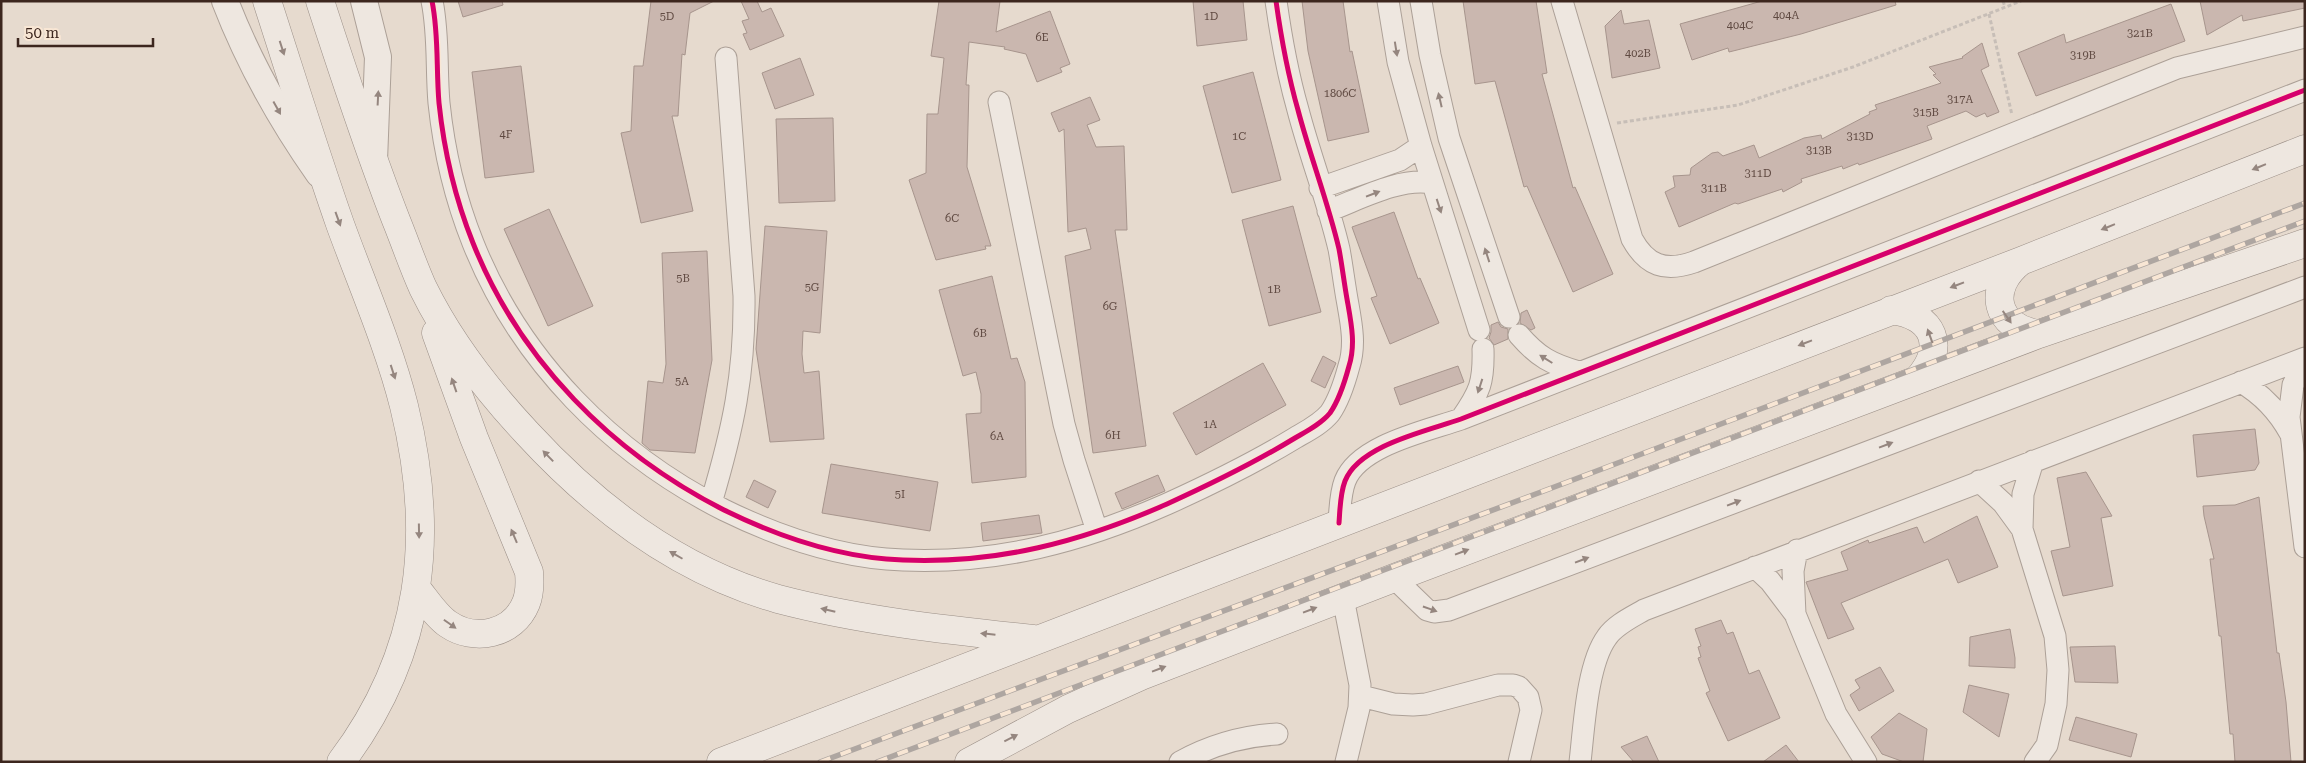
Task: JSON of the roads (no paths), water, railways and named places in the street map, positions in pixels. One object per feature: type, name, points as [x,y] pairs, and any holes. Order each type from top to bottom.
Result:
[{"type":"main road","points":[[267,1],[326,184],[404,404],[413,449],[418,494],[420,543],[417,589],[409,628],[394,671],[374,712],[340,762]]},
{"type":"main road","points":[[320,1],[374,165],[422,286],[458,396],[529,572],[530,588],[526,604],[518,617],[506,627],[491,633],[475,635],[460,631],[446,623],[417,589]]},
{"type":"main road","points":[[721,762],[2021,261],[2305,149]]},
{"type":"main road","points":[[969,762],[1068,709],[1141,676],[1918,379],[2039,334],[2305,243]]},
{"type":"main road","points":[[2021,261],[2009,270],[2001,283],[1999,298],[2002,312],[2012,324],[2024,332],[2039,334]]},
{"type":"main road","points":[[422,286],[456,347],[498,402],[570,478],[623,522],[659,546],[713,574],[778,598],[850,615],[913,626],[1037,640]]},
{"type":"main road","points":[[1891,310],[1908,312],[1922,320],[1931,334],[1934,350],[1929,366],[1918,379]]},
{"type":"street","points":[[225,1],[260,79],[298,143],[326,184]]},
{"type":"street","points":[[364,1],[375,42],[378,65],[374,165]]},
{"type":"street","points":[[432,1],[437,33],[439,101],[450,169],[473,244],[514,324],[540,360],[581,407],[634,455],[710,503],[755,525],[802,542],[850,554],[900,560],[962,560],[1000,557],[1049,547],[1096,531],[1154,510],[1211,485],[1266,456],[1326,418],[1332,410],[1350,365],[1353,349],[1353,330],[1338,247],[1296,105],[1276,1]]},
{"type":"street","points":[[1388,1],[1398,62],[1421,146],[1481,339],[1484,374],[1476,398],[1461,419]]},
{"type":"street","points":[[1421,1],[1430,55],[1449,138],[1498,287],[1514,326],[1534,352],[1555,366],[1579,372]]},
{"type":"street","points":[[1562,1],[1632,240],[1651,262],[1665,267],[1680,267],[1694,262],[2177,68],[2305,38]]},
{"type":"street","points":[[710,503],[735,415],[742,363],[744,326],[744,296],[726,58]]},
{"type":"street","points":[[1339,523],[1345,481],[1353,467],[1364,456],[1378,448],[1461,419],[2305,90]]},
{"type":"street","points":[[999,102],[1064,424],[1096,531]]},
{"type":"street","points":[[1320,188],[1400,160],[1421,146]]},
{"type":"street","points":[[1328,211],[1406,182],[1432,183]]},
{"type":"street","points":[[1469,298],[1498,287]]},
{"type":"street","points":[[1394,578],[1427,610],[1434,612],[1449,610],[2305,288]]},
{"type":"street","points":[[1580,762],[1591,683],[1599,652],[1607,636],[1625,621],[1644,610],[1797,550],[2305,359]]},
{"type":"street","points":[[2305,359],[2293,385],[2290,401],[2290,433],[2305,547]]},
{"type":"street","points":[[2241,382],[2274,409],[2290,433]]},
{"type":"street","points":[[2034,461],[2023,494],[2022,529],[2055,636],[2058,670],[2056,704],[2047,745],[2035,762]]},
{"type":"street","points":[[1979,481],[2003,503],[2022,529]]},
{"type":"street","points":[[1795,614],[1793,571],[1797,550]]},
{"type":"street","points":[[1755,567],[1770,581],[1795,614],[1836,714],[1866,762]]},
{"type":"street","points":[[1343,598],[1360,685],[1360,696],[1346,762]]},
{"type":"street","points":[[1360,696],[1393,704],[1413,705],[1426,704],[1498,685],[1514,685],[1519,687],[1528,697],[1531,710],[1518,762]]},
{"type":"street","points":[[1180,762],[1228,741],[1277,734]]},
{"type":"railway","points":[[820,762],[2305,203]]},
{"type":"railway","points":[[877,762],[2305,221]]}]
